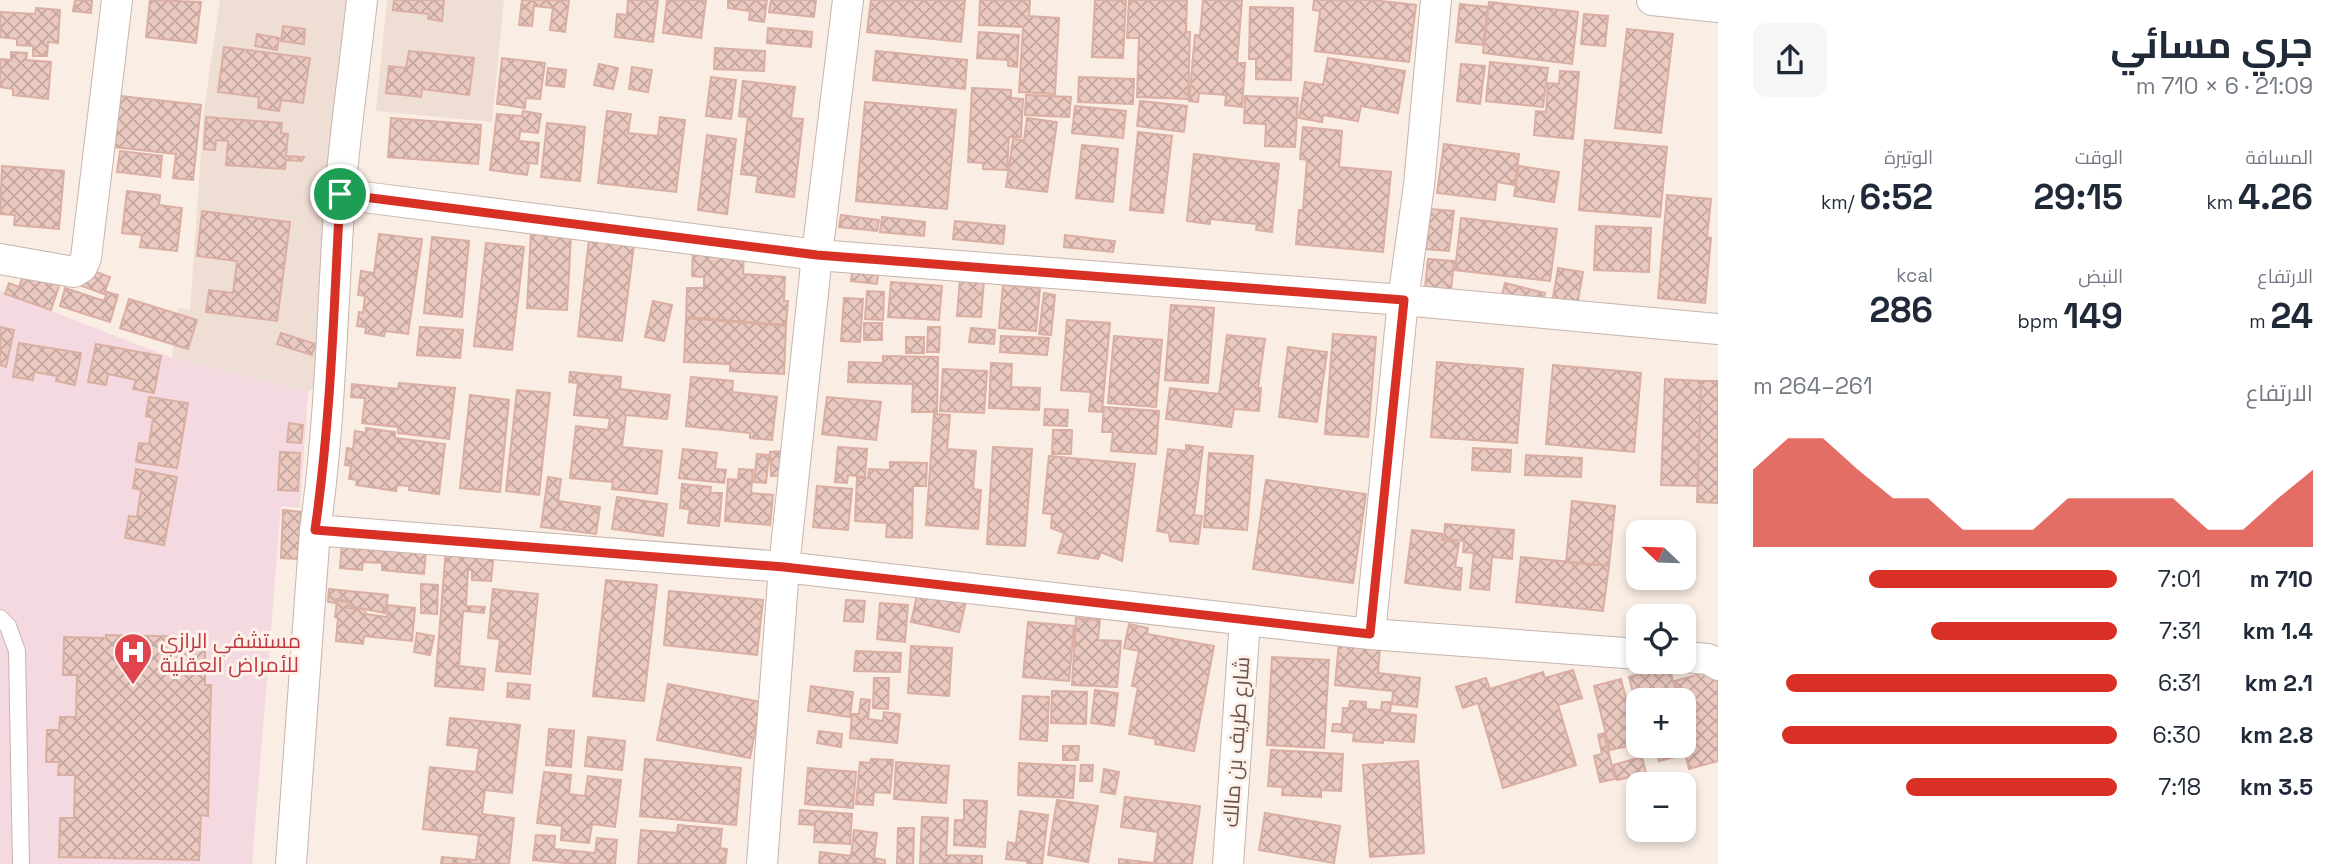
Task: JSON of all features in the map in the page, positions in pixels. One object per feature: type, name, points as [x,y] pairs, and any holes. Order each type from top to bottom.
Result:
[{"type":"street","points":[[0,259],[74,272],[82,267],[86,258],[117,0]]},
{"type":"street","points":[[291,864],[315,530],[329,399],[340,194],[362,0]]},
{"type":"street","points":[[762,864],[784,567],[817,255],[848,0]]},
{"type":"street","points":[[1370,634],[1404,300],[1419,185],[1436,0]]},
{"type":"street","points":[[1652,0],[1718,7]]},
{"type":"street","points":[[340,194],[817,255],[1404,300],[1718,329]]},
{"type":"street","points":[[315,530],[784,567],[1370,634],[1626,653]]},
{"type":"street","name":"شارع طريف بن مالك","points":[[1228,864],[1245,621]]},
{"type":"street","points":[[1696,658],[1708,659],[1718,664]]},
{"type":"lane","points":[[0,618],[8,626],[17,651],[21,864]]},
{"type":"shaded area","points":[[220,0],[351,0],[316,385],[308,392],[172,358],[178,308],[190,310],[204,110]]},
{"type":"shaded area","points":[[387,0],[504,0],[492,122],[376,111]]},
{"type":"shaded area","name":"مستشفي الرازي للأمراض العقلية","points":[[0,291],[172,358],[308,392],[300,508],[281,506],[252,864],[0,864]]},
{"type":"building","points":[[75,0],[92,0],[91,13],[73,11]]},
{"type":"building","points":[[150,0],[201,2],[196,43],[146,37]]},
{"type":"building","points":[[394,0],[444,0],[442,21],[428,19],[429,14],[393,10]]},
{"type":"building","points":[[522,0],[569,0],[565,32],[550,30],[553,8],[534,6],[532,26],[519,25]]},
{"type":"building","points":[[628,0],[658,0],[653,42],[615,37],[617,14],[627,15]]},
{"type":"building","points":[[667,0],[706,0],[701,38],[663,33]]},
{"type":"building","points":[[728,0],[767,0],[764,22],[749,20],[750,11],[728,8]]},
{"type":"building","points":[[771,0],[816,0],[814,17],[769,12]]},
{"type":"building","points":[[871,0],[965,0],[961,42],[867,32]]},
{"type":"building","points":[[980,0],[1030,0],[1029,16],[1059,18],[1055,94],[1019,92],[1023,27],[979,25]]},
{"type":"building","points":[[1095,0],[1126,0],[1123,58],[1092,57]]},
{"type":"building","points":[[1129,0],[1187,0],[1186,32],[1190,32],[1188,99],[1137,97],[1139,38],[1127,38]]},
{"type":"building","points":[[1203,0],[1242,0],[1237,63],[1245,63],[1242,107],[1225,105],[1226,95],[1199,93],[1198,102],[1189,101],[1195,35],[1200,35]]},
{"type":"building","points":[[1314,0],[1373,0],[1416,5],[1409,62],[1315,51],[1320,11],[1313,10]]},
{"type":"building","points":[[1489,2],[1578,12],[1572,64],[1483,53]]},
{"type":"building","points":[[1460,4],[1488,7],[1483,45],[1456,42]]},
{"type":"building","points":[[1250,7],[1293,8],[1291,80],[1256,79],[1256,59],[1249,59]]},
{"type":"building","points":[[36,8],[60,10],[58,43],[48,42],[47,56],[33,56],[33,46],[17,45],[17,39],[0,37],[0,12],[35,14]]},
{"type":"building","points":[[1584,14],[1608,16],[1605,46],[1581,44]]},
{"type":"building","points":[[283,26],[305,29],[304,44],[281,41]]},
{"type":"building","points":[[768,28],[812,32],[811,47],[767,43]]},
{"type":"building","points":[[1627,29],[1673,34],[1661,133],[1615,128]]},
{"type":"building","points":[[979,32],[1019,35],[1017,67],[1008,66],[1008,60],[977,58]]},
{"type":"building","points":[[257,34],[279,38],[277,50],[255,46]]},
{"type":"building","points":[[224,47],[310,58],[303,103],[281,100],[279,111],[258,108],[259,97],[218,92]]},
{"type":"building","points":[[715,48],[765,51],[764,71],[714,69]]},
{"type":"building","points":[[409,51],[474,58],[469,95],[422,89],[421,97],[386,93],[389,66],[406,68]]},
{"type":"building","points":[[876,51],[967,60],[965,89],[873,80]]},
{"type":"building","points":[[11,52],[27,53],[26,60],[51,62],[48,99],[13,95],[13,89],[0,87],[0,59],[11,60]]},
{"type":"building","points":[[502,58],[545,63],[540,99],[526,98],[525,108],[497,104]]},
{"type":"building","points":[[1328,58],[1405,71],[1398,113],[1361,106],[1358,121],[1323,115],[1322,122],[1299,118],[1305,82],[1323,85]]},
{"type":"building","points":[[1490,62],[1548,68],[1543,107],[1486,101]]},
{"type":"building","points":[[599,64],[618,68],[613,89],[594,85]]},
{"type":"building","points":[[1461,64],[1485,66],[1480,104],[1457,101]]},
{"type":"building","points":[[632,67],[652,70],[648,92],[629,89]]},
{"type":"building","points":[[548,68],[566,70],[564,87],[546,85]]},
{"type":"building","points":[[1560,71],[1579,72],[1573,139],[1534,135],[1536,111],[1546,112],[1548,83],[1559,84]]},
{"type":"building","points":[[711,77],[736,80],[731,119],[706,116]]},
{"type":"building","points":[[1079,77],[1134,79],[1133,104],[1078,102]]},
{"type":"building","points":[[743,81],[795,87],[791,118],[803,119],[794,197],[756,192],[758,176],[741,174],[748,117],[739,116]]},
{"type":"building","points":[[972,88],[1011,90],[1011,98],[1023,99],[1021,137],[1009,137],[1007,170],[983,169],[983,163],[968,162]]},
{"type":"building","points":[[1026,95],[1071,97],[1069,117],[1025,115]]},
{"type":"building","points":[[120,96],[201,105],[193,180],[173,178],[176,154],[114,147]]},
{"type":"building","points":[[1245,96],[1298,98],[1295,147],[1265,146],[1266,124],[1244,123]]},
{"type":"building","points":[[1140,101],[1187,106],[1184,132],[1137,126]]},
{"type":"building","points":[[865,102],[956,110],[947,209],[856,201]]},
{"type":"building","points":[[1075,106],[1126,111],[1123,138],[1072,133]]},
{"type":"building","points":[[523,111],[541,114],[538,133],[520,131],[519,141],[539,143],[537,164],[529,163],[527,175],[490,170],[497,114],[522,116]]},
{"type":"building","points":[[607,111],[631,114],[628,133],[658,136],[660,117],[685,120],[676,192],[598,183]]},
{"type":"building","points":[[206,117],[282,123],[281,133],[288,134],[286,156],[304,157],[302,161],[286,160],[285,169],[226,165],[228,141],[216,140],[215,150],[204,149]]},
{"type":"building","points":[[391,118],[481,125],[478,164],[388,157]]},
{"type":"building","points":[[1027,118],[1057,122],[1047,192],[1006,187],[1013,139],[1024,140]]},
{"type":"building","points":[[547,123],[585,127],[580,181],[541,177]]},
{"type":"building","points":[[1303,127],[1342,131],[1339,167],[1391,172],[1383,252],[1296,244],[1299,210],[1303,210],[1307,160],[1300,159]]},
{"type":"building","points":[[1138,132],[1172,136],[1163,213],[1130,210]]},
{"type":"building","points":[[707,135],[736,139],[727,214],[698,210]]},
{"type":"building","points":[[1585,140],[1667,147],[1660,217],[1579,210]]},
{"type":"building","points":[[1444,144],[1519,154],[1515,185],[1497,182],[1495,200],[1437,193]]},
{"type":"building","points":[[1082,145],[1118,149],[1113,202],[1076,198]]},
{"type":"building","points":[[120,151],[162,156],[160,177],[117,172]]},
{"type":"building","points":[[1194,154],[1279,164],[1272,232],[1256,230],[1257,224],[1210,219],[1210,224],[1187,221]]},
{"type":"building","points":[[2,166],[64,171],[59,229],[14,225],[15,215],[0,214]]},
{"type":"building","points":[[1519,166],[1559,172],[1554,202],[1514,196]]},
{"type":"building","points":[[127,191],[160,195],[159,205],[182,208],[177,251],[140,247],[142,235],[122,233]]},
{"type":"building","points":[[1667,195],[1711,199],[1707,237],[1711,238],[1705,303],[1658,298]]},
{"type":"building","points":[[1430,209],[1454,211],[1449,251],[1426,249]]},
{"type":"building","points":[[202,211],[290,222],[277,321],[206,312],[209,290],[233,293],[237,261],[197,256]]},
{"type":"building","points":[[841,215],[879,220],[877,231],[839,227]]},
{"type":"building","points":[[882,217],[925,222],[924,236],[880,232]]},
{"type":"building","points":[[1461,218],[1557,229],[1550,281],[1455,270]]},
{"type":"building","points":[[955,221],[1005,226],[1003,244],[953,239]]},
{"type":"building","points":[[1596,226],[1651,228],[1649,272],[1594,270]]},
{"type":"building","points":[[590,231],[635,236],[622,341],[578,336]]},
{"type":"building","points":[[531,232],[571,235],[567,310],[527,308]]},
{"type":"building","points":[[379,234],[422,239],[408,334],[385,331],[384,336],[365,333],[366,327],[357,326],[359,312],[363,313],[365,296],[358,295],[361,271],[374,273]]},
{"type":"building","points":[[1065,235],[1115,241],[1113,252],[1064,247]]},
{"type":"building","points":[[432,237],[469,241],[462,317],[424,313]]},
{"type":"building","points":[[486,243],[524,247],[512,350],[474,346]]},
{"type":"building","points":[[693,249],[744,251],[743,274],[785,277],[784,301],[788,301],[786,325],[686,317],[687,288],[704,288],[704,277],[692,276]]},
{"type":"building","points":[[880,251],[877,284],[851,281],[852,273]]},
{"type":"building","points":[[1428,259],[1454,261],[1451,290],[1425,288]]},
{"type":"building","points":[[27,265],[62,277],[51,310],[5,294],[9,283],[19,287]]},
{"type":"building","points":[[85,268],[110,277],[104,294],[79,285]]},
{"type":"building","points":[[1558,268],[1583,272],[1577,306],[1552,303]]},
{"type":"building","points":[[960,278],[984,280],[981,317],[957,316]]},
{"type":"building","points":[[891,282],[942,286],[939,320],[888,317]]},
{"type":"building","points":[[1505,283],[1545,293],[1542,304],[1502,295]]},
{"type":"building","points":[[1003,285],[1040,288],[1036,331],[999,328]]},
{"type":"building","points":[[65,288],[104,301],[107,292],[118,295],[110,322],[60,306]]},
{"type":"building","points":[[867,291],[884,292],[883,320],[865,319]]},
{"type":"building","points":[[1044,293],[1055,295],[1051,335],[1039,334]]},
{"type":"building","points":[[844,298],[863,299],[860,342],[841,341]]},
{"type":"building","points":[[129,299],[197,320],[188,349],[120,328]]},
{"type":"building","points":[[653,301],[672,305],[664,341],[645,337]]},
{"type":"building","points":[[1171,305],[1214,308],[1208,383],[1165,380]]},
{"type":"building","points":[[686,318],[786,326],[784,374],[730,371],[730,364],[684,362]]},
{"type":"building","points":[[1067,320],[1110,323],[1102,412],[1089,411],[1091,392],[1061,390]]},
{"type":"building","points":[[864,323],[882,323],[882,340],[864,340]]},
{"type":"building","points":[[0,327],[14,330],[6,367],[0,365]]},
{"type":"building","points":[[420,327],[463,330],[460,358],[417,355]]},
{"type":"building","points":[[928,327],[940,327],[939,352],[927,352]]},
{"type":"building","points":[[971,328],[995,330],[994,344],[969,342]]},
{"type":"building","points":[[281,333],[315,344],[312,355],[277,344]]},
{"type":"building","points":[[1333,334],[1376,337],[1368,437],[1325,434]]},
{"type":"building","points":[[1227,335],[1265,339],[1258,388],[1261,388],[1259,411],[1234,409],[1231,427],[1166,419],[1170,388],[1219,394]]},
{"type":"building","points":[[1001,336],[1049,338],[1047,355],[1000,352]]},
{"type":"building","points":[[1114,336],[1162,340],[1156,407],[1108,403]]},
{"type":"building","points":[[906,337],[924,337],[924,353],[906,353]]},
{"type":"building","points":[[19,343],[81,353],[75,385],[56,381],[57,376],[34,372],[33,380],[13,377]]},
{"type":"building","points":[[96,344],[161,356],[154,393],[133,389],[136,380],[108,374],[106,385],[88,382]]},
{"type":"building","points":[[1288,347],[1327,352],[1317,422],[1279,417]]},
{"type":"building","points":[[883,356],[938,357],[937,412],[912,412],[913,384],[848,382],[849,362],[883,363]]},
{"type":"building","points":[[1437,362],[1523,369],[1517,443],[1431,437]]},
{"type":"building","points":[[991,363],[1012,364],[1011,387],[1040,388],[1039,410],[989,408]]},
{"type":"building","points":[[1553,365],[1641,373],[1634,452],[1546,444]]},
{"type":"building","points":[[943,369],[987,371],[984,413],[940,411]]},
{"type":"building","points":[[570,372],[621,377],[620,389],[670,395],[667,419],[626,415],[622,447],[662,451],[657,494],[612,489],[613,482],[570,478],[576,426],[608,430],[610,418],[574,415],[578,383],[569,382]]},
{"type":"building","points":[[691,377],[733,381],[732,392],[777,397],[772,440],[750,438],[750,433],[686,426]]},
{"type":"building","points":[[1665,379],[1701,381],[1698,486],[1661,485]]},
{"type":"building","points":[[1701,381],[1718,381],[1718,503],[1697,502]]},
{"type":"building","points":[[399,383],[455,388],[449,439],[398,433],[398,427],[362,423],[365,398],[351,397],[352,384],[398,389]]},
{"type":"building","points":[[517,390],[550,393],[539,495],[506,491]]},
{"type":"building","points":[[470,395],[509,400],[500,492],[460,488]]},
{"type":"building","points":[[149,397],[188,403],[177,468],[136,462],[139,443],[149,444],[153,418],[146,416]]},
{"type":"building","points":[[827,397],[881,402],[876,440],[822,434]]},
{"type":"building","points":[[1104,407],[1159,411],[1156,454],[1111,451],[1113,432],[1102,432]]},
{"type":"building","points":[[1045,409],[1068,410],[1067,426],[1044,425]]},
{"type":"building","points":[[934,414],[950,415],[947,449],[976,451],[973,489],[981,490],[978,529],[926,525]]},
{"type":"building","points":[[289,423],[303,425],[301,443],[287,442]]},
{"type":"building","points":[[366,428],[395,432],[395,438],[445,444],[439,494],[409,490],[409,486],[397,485],[396,491],[356,485],[357,480],[349,479],[351,466],[345,465],[347,448],[353,449],[355,431],[366,433]]},
{"type":"building","points":[[1053,430],[1072,430],[1071,454],[1052,454]]},
{"type":"building","points":[[1186,445],[1203,447],[1194,515],[1202,516],[1198,544],[1170,541],[1169,533],[1157,531],[1168,449],[1186,451]]},
{"type":"building","points":[[838,447],[867,449],[865,477],[848,475],[847,483],[835,482]]},
{"type":"building","points":[[993,447],[1032,449],[1025,546],[987,544]]},
{"type":"building","points":[[1473,448],[1511,450],[1510,472],[1472,470]]},
{"type":"building","points":[[683,449],[717,453],[715,469],[726,470],[724,483],[679,478]]},
{"type":"building","points":[[786,451],[787,475],[771,476],[770,452]]},
{"type":"building","points":[[280,452],[300,453],[298,491],[278,490]]},
{"type":"building","points":[[1209,453],[1253,456],[1247,530],[1204,527]]},
{"type":"building","points":[[757,454],[769,455],[766,483],[754,482]]},
{"type":"building","points":[[1526,455],[1582,458],[1581,477],[1525,475]]},
{"type":"building","points":[[1049,456],[1135,464],[1122,561],[1101,552],[1098,559],[1058,553],[1064,533],[1051,528],[1052,514],[1043,513]]},
{"type":"building","points":[[890,462],[927,463],[926,486],[913,486],[912,538],[886,537],[887,523],[855,521],[857,478],[868,478],[869,469],[890,470]]},
{"type":"building","points":[[136,469],[177,477],[164,545],[125,538],[129,516],[137,517],[141,490],[133,488]]},
{"type":"building","points":[[739,469],[753,470],[751,493],[773,495],[770,525],[725,521],[728,479],[738,480]]},
{"type":"building","points":[[548,477],[561,479],[558,501],[600,507],[596,534],[541,527]]},
{"type":"building","points":[[1266,480],[1366,494],[1353,583],[1253,569]]},
{"type":"building","points":[[682,484],[711,487],[710,493],[722,493],[719,526],[688,523],[690,509],[680,508]]},
{"type":"building","points":[[817,486],[852,489],[848,530],[813,527]]},
{"type":"building","points":[[617,497],[667,504],[663,536],[612,529]]},
{"type":"building","points":[[1572,501],[1615,506],[1609,566],[1566,562]]},
{"type":"building","points":[[283,510],[301,512],[298,559],[281,558]]},
{"type":"building","points":[[1445,524],[1514,530],[1512,559],[1492,557],[1489,590],[1470,588],[1474,553],[1463,552],[1464,541],[1444,539]]},
{"type":"building","points":[[1412,530],[1442,534],[1442,540],[1459,543],[1455,567],[1462,568],[1460,590],[1405,583]]},
{"type":"building","points":[[427,539],[424,574],[382,570],[382,563],[363,562],[362,570],[340,568],[342,542]]},
{"type":"building","points":[[446,548],[494,552],[491,581],[472,580],[472,570],[468,570],[466,606],[485,607],[484,613],[463,611],[459,666],[485,669],[483,690],[435,686]]},
{"type":"building","points":[[1521,557],[1609,566],[1603,611],[1516,602]]},
{"type":"building","points":[[606,580],[657,585],[644,701],[593,696]]},
{"type":"building","points":[[421,584],[438,585],[437,614],[421,613]]},
{"type":"building","points":[[329,589],[388,595],[385,613],[349,606],[349,601],[336,599],[335,603],[328,602]]},
{"type":"building","points":[[493,589],[538,594],[530,674],[496,671],[500,639],[488,638]]},
{"type":"building","points":[[669,591],[763,600],[757,655],[664,645]]},
{"type":"building","points":[[918,591],[966,601],[959,632],[911,622]]},
{"type":"building","points":[[846,600],[865,601],[863,622],[844,621]]},
{"type":"building","points":[[337,601],[348,602],[347,608],[366,609],[365,614],[387,617],[388,605],[415,608],[412,641],[364,636],[363,644],[336,641]]},
{"type":"building","points":[[880,603],[908,605],[905,642],[877,639]]},
{"type":"building","points":[[1076,618],[1100,620],[1098,640],[1121,641],[1117,687],[1072,685]]},
{"type":"building","points":[[1028,622],[1074,626],[1069,681],[1023,677]]},
{"type":"building","points":[[1129,624],[1148,628],[1147,634],[1214,646],[1194,751],[1155,744],[1156,739],[1129,734],[1138,687],[1132,686],[1139,651],[1124,648]]},
{"type":"building","points":[[1340,631],[1381,635],[1378,673],[1420,678],[1417,707],[1392,704],[1393,691],[1335,685]]},
{"type":"building","points":[[417,633],[434,636],[430,655],[414,652]]},
{"type":"building","points":[[106,635],[205,637],[205,685],[211,685],[208,816],[201,815],[199,860],[59,857],[60,818],[74,818],[75,775],[58,775],[59,762],[46,762],[47,730],[59,730],[60,717],[76,717],[77,675],[63,675],[64,637],[106,638]]},
{"type":"building","points":[[911,646],[952,648],[949,696],[908,693]]},
{"type":"building","points":[[856,651],[901,653],[900,672],[854,671]]},
{"type":"building","points":[[1272,657],[1329,660],[1324,748],[1267,745]]},
{"type":"building","points":[[1718,669],[1718,761],[1689,769],[1686,758],[1696,758],[1696,688],[1677,688],[1675,681]]},
{"type":"building","points":[[1573,670],[1582,698],[1558,705],[1576,765],[1503,788],[1478,703],[1463,708],[1456,687],[1486,678],[1490,689],[1543,672],[1545,678]]},
{"type":"building","points":[[1640,674],[1671,674],[1675,688],[1632,688],[1629,677]]},
{"type":"building","points":[[874,678],[889,678],[888,709],[873,708]]},
{"type":"building","points":[[1621,679],[1626,699],[1626,747],[1610,750],[1594,686]]},
{"type":"building","points":[[508,683],[530,685],[529,699],[507,697]]},
{"type":"building","points":[[668,684],[761,702],[750,758],[657,740]]},
{"type":"building","points":[[811,686],[853,692],[850,717],[808,711]]},
{"type":"building","points":[[1095,690],[1118,693],[1114,726],[1091,723]]},
{"type":"building","points":[[1052,691],[1087,692],[1086,724],[1051,723]]},
{"type":"building","points":[[1023,696],[1049,697],[1047,741],[1020,739]]},
{"type":"building","points":[[861,699],[870,700],[868,719],[883,721],[884,712],[900,714],[897,743],[850,738],[852,714],[859,714]]},
{"type":"building","points":[[1350,701],[1366,702],[1366,709],[1381,710],[1382,702],[1391,702],[1390,713],[1416,715],[1414,742],[1353,741],[1354,733],[1332,731],[1333,724],[1342,724],[1343,708],[1349,708]]},
{"type":"building","points":[[450,718],[520,725],[512,793],[485,790],[482,814],[514,818],[509,864],[441,864],[442,857],[476,860],[479,835],[423,829],[430,767],[476,772],[479,748],[447,745]]},
{"type":"building","points":[[549,729],[574,731],[571,767],[546,765]]},
{"type":"building","points":[[819,731],[842,734],[841,747],[817,743]]},
{"type":"building","points":[[1604,733],[1615,779],[1600,782],[1594,756],[1602,754],[1598,735]]},
{"type":"building","points":[[588,737],[625,741],[622,770],[585,766]]},
{"type":"building","points":[[1063,746],[1079,746],[1078,760],[1063,760]]},
{"type":"building","points":[[1271,750],[1343,754],[1341,791],[1321,790],[1321,797],[1282,795],[1283,787],[1268,786]]},
{"type":"building","points":[[1642,758],[1646,772],[1626,772],[1626,778],[1617,780],[1613,765]]},
{"type":"building","points":[[645,759],[741,768],[736,825],[640,816]]},
{"type":"building","points":[[871,759],[893,760],[890,793],[874,792],[873,805],[856,804],[860,762],[870,763]]},
{"type":"building","points":[[1418,761],[1424,853],[1370,857],[1363,765]]},
{"type":"building","points":[[896,762],[949,766],[946,803],[894,799]]},
{"type":"building","points":[[1019,763],[1075,766],[1073,798],[1018,795]]},
{"type":"building","points":[[1081,765],[1093,765],[1092,781],[1080,781]]},
{"type":"building","points":[[808,768],[856,772],[853,808],[805,804]]},
{"type":"building","points":[[1104,769],[1119,772],[1115,794],[1101,792]]},
{"type":"building","points":[[544,772],[571,775],[569,794],[585,796],[588,776],[621,780],[615,827],[592,824],[589,843],[561,840],[562,826],[537,823]]},
{"type":"building","points":[[1125,797],[1200,806],[1192,864],[1119,864],[1119,859],[1154,863],[1158,832],[1121,827]]},
{"type":"building","points":[[964,800],[987,801],[985,847],[954,845],[955,820],[964,820]]},
{"type":"building","points":[[1057,800],[1098,806],[1088,862],[1048,855]]},
{"type":"building","points":[[800,810],[852,814],[850,844],[814,842],[815,825],[799,824]]},
{"type":"building","points":[[1020,811],[1048,815],[1042,864],[1006,859],[1008,842],[1016,844]]},
{"type":"building","points":[[1265,813],[1340,826],[1334,863],[1259,850]]},
{"type":"building","points":[[922,817],[948,818],[946,855],[982,856],[982,864],[920,864]]},
{"type":"building","points":[[678,825],[722,829],[720,848],[727,849],[725,864],[638,864],[641,830],[677,833]]},
{"type":"building","points":[[898,828],[914,828],[913,864],[897,864]]},
{"type":"building","points":[[854,830],[877,833],[874,858],[885,860],[885,864],[819,864],[820,852],[851,856]]},
{"type":"building","points":[[536,835],[555,836],[554,849],[595,853],[597,838],[617,840],[615,864],[533,860]]},
{"type":"place","name":"مستشفي الرازي للأمراض العقلية","points":[[133,686]]},
{"type":"route","points":[[340,194],[817,255],[1404,300],[1370,634],[784,567],[315,530],[331,373],[340,194]]}]
